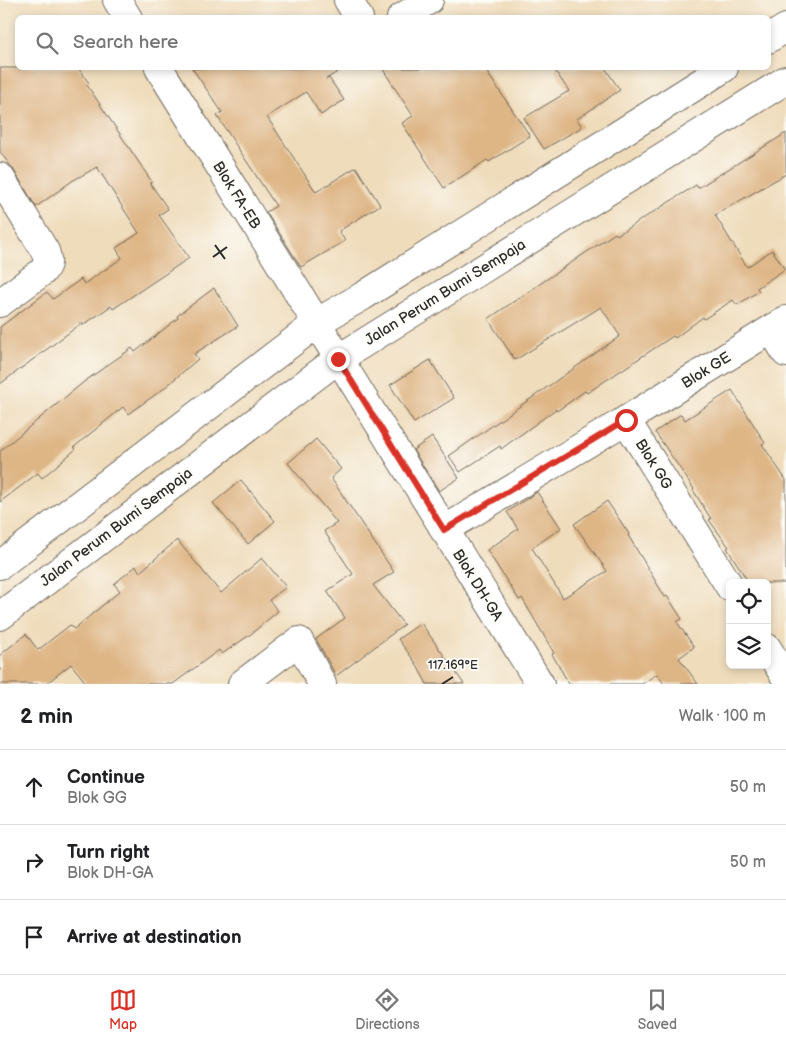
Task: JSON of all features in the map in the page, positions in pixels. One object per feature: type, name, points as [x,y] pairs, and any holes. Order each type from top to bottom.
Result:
[{"type":"street","points":[[117,0],[126,15]]},
{"type":"street","points":[[348,0],[357,15]]},
{"type":"street","points":[[406,15],[429,0]]},
{"type":"street","points":[[771,37],[786,28]]},
{"type":"street","name":"Blok FA-EB","points":[[160,70],[338,359]]},
{"type":"street","points":[[0,565],[316,323],[363,296],[721,70]]},
{"type":"street","name":"Jalan Perum Bumi Sempaja","points":[[0,616],[338,359],[786,80]]},
{"type":"street","points":[[0,303],[42,272],[47,266],[48,259],[45,251],[4,192]]},
{"type":"street","points":[[779,325],[786,353]]},
{"type":"street","name":"Blok GE","points":[[626,420],[779,325]]},
{"type":"street","name":"Blok DH-GA","points":[[338,359],[540,684]]},
{"type":"street","points":[[444,530],[626,420]]},
{"type":"street","name":"Blok GG","points":[[626,420],[726,582]]},
{"type":"street","points":[[242,684],[298,641],[322,684]]},
{"type":"street","points":[[771,654],[786,678]]},
{"type":"building","points":[[0,68],[15,68],[15,70],[79,70],[89,83],[87,85],[168,209],[159,215],[189,258],[113,309],[111,306],[83,325],[82,323],[0,384],[0,327],[47,292],[53,299],[81,279],[84,284],[122,258],[116,248],[139,233],[97,167],[72,181],[36,207],[13,169],[0,152]]},
{"type":"building","points":[[193,70],[341,70],[326,79],[329,78],[344,100],[321,115],[306,92],[267,117],[316,192],[356,167],[380,205],[339,231],[345,241],[301,267],[266,212],[276,206],[217,116],[222,112]]},
{"type":"building","points":[[383,70],[485,70],[530,136],[489,162],[487,160],[444,188],[402,123],[413,116]]},
{"type":"building","points":[[554,70],[606,70],[620,90],[577,119],[582,127],[544,149],[524,118],[569,91]]},
{"type":"building","points":[[786,133],[786,174],[715,215],[747,267],[772,250],[785,269],[757,288],[759,291],[737,305],[733,300],[704,319],[703,317],[675,338],[673,336],[587,393],[585,391],[557,411],[556,409],[501,449],[500,446],[460,472],[449,456],[620,336],[601,307],[515,360],[488,319],[615,233],[617,235],[696,185],[698,188]]},
{"type":"building","points":[[214,288],[238,326],[194,354],[198,359],[162,390],[128,414],[123,407],[74,447],[76,449],[42,478],[38,473],[0,502],[0,451],[85,381],[132,348],[135,352],[178,318],[177,316]]},
{"type":"building","points":[[430,360],[454,398],[414,423],[390,385]]},
{"type":"building","points":[[732,390],[765,443],[762,444],[786,480],[786,583],[771,583],[771,579],[746,579],[727,548],[729,547],[709,520],[711,519],[694,489],[655,432],[681,414],[685,420]]},
{"type":"building","points":[[432,437],[459,478],[439,491],[413,450]]},
{"type":"building","points":[[316,439],[341,469],[331,478],[394,572],[373,585],[404,625],[336,676],[316,639],[345,618],[327,591],[353,574],[324,531],[337,523],[288,463]]},
{"type":"building","points":[[241,480],[275,521],[248,544],[213,503]]},
{"type":"building","points":[[537,492],[561,528],[532,548],[563,598],[607,571],[574,524],[607,501],[629,534],[665,597],[667,596],[682,619],[677,622],[694,647],[679,658],[698,684],[664,684],[657,674],[642,684],[569,684],[552,654],[554,653],[522,598],[519,600],[487,550],[518,529],[507,512]]},
{"type":"building","points":[[177,540],[221,593],[262,558],[286,587],[269,600],[278,611],[251,634],[222,654],[219,650],[173,684],[87,684],[71,664],[46,684],[0,684],[0,655],[26,634],[38,650],[70,625],[74,629],[120,591],[114,584],[136,566],[140,572]]},
{"type":"building","points":[[421,623],[464,684],[427,684],[415,662],[398,639]]},
{"type":"route","points":[[338,359],[444,530],[626,420]]}]
